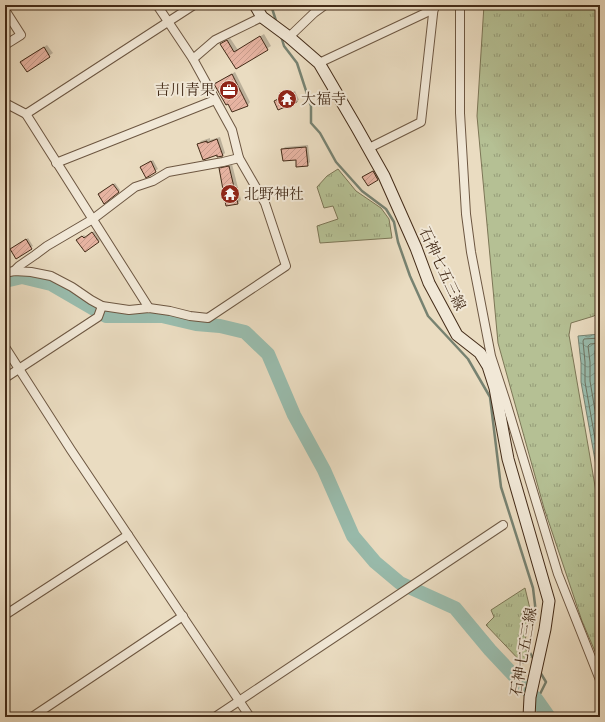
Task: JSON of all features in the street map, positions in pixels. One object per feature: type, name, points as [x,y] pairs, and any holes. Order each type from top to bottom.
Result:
[{"type":"main road","name":"石神七五三線","points":[[254,5],[262,17],[289,37],[319,63],[384,176],[416,248],[429,283],[457,335],[480,353],[488,366],[495,388],[508,458],[549,601],[545,629],[530,697],[529,717]]},
{"type":"street","points":[[5,45],[21,35],[5,10],[13,5]]},
{"type":"street","points":[[5,273],[14,271],[31,272],[51,276],[72,287],[102,307],[129,310],[149,308],[208,318],[286,266],[265,203],[239,158],[232,130],[193,60],[157,5]]},
{"type":"street","points":[[26,114],[194,5]]},
{"type":"street","points":[[289,37],[314,13],[325,5]]},
{"type":"street","points":[[460,5],[460,113],[466,214],[471,252],[491,356],[558,574],[600,680]]},
{"type":"street","points":[[319,63],[434,7]]},
{"type":"street","points":[[369,148],[421,122],[434,7]]},
{"type":"street","points":[[193,60],[216,40],[262,17]]},
{"type":"street","points":[[56,163],[215,100]]},
{"type":"street","points":[[5,103],[26,114],[149,308]]},
{"type":"street","points":[[14,271],[19,266],[36,256],[47,246],[93,219],[135,187],[154,181],[168,172],[239,158]]},
{"type":"street","points":[[5,378],[98,317],[102,307]]},
{"type":"street","points":[[5,347],[128,535],[250,717]]},
{"type":"street","points":[[215,717],[503,525]]},
{"type":"street","points":[[5,615],[128,535]]},
{"type":"street","points":[[32,717],[183,616]]},
{"type":"green space","points":[[484,5],[600,5],[600,310],[594,316],[571,323],[569,335],[600,515],[600,663],[582,621],[544,508],[498,343],[477,116]]},
{"type":"green space","points":[[338,169],[356,191],[381,208],[389,219],[392,238],[320,243],[317,226],[338,219],[333,206],[324,208],[317,187],[327,176]]},
{"type":"green space","points":[[525,588],[531,613],[524,645],[530,658],[523,664],[486,625],[494,617],[491,610]]},
{"type":"water","points":[[600,334],[600,488],[581,382],[581,363],[578,336]]},
{"type":"building","points":[[260,36],[268,50],[236,69],[220,44],[227,40],[234,52]]},
{"type":"building","points":[[44,47],[50,57],[27,72],[20,62]]},
{"type":"building","name":"吉川青果","points":[[232,74],[248,106],[232,112],[228,104],[226,105],[214,84]]},
{"type":"building","name":"大福寺","points":[[293,92],[297,102],[278,110],[274,101]]},
{"type":"building","points":[[217,139],[223,156],[217,157],[217,155],[203,160],[197,144],[207,141],[207,143]]},
{"type":"building","points":[[306,147],[308,166],[296,167],[296,160],[283,161],[281,149]]},
{"type":"building","points":[[151,161],[156,172],[146,178],[140,167]]},
{"type":"building","name":"北野神社","points":[[229,166],[238,204],[226,206],[219,168]]},
{"type":"building","points":[[373,171],[378,180],[368,186],[362,177]]},
{"type":"building","points":[[113,184],[119,192],[104,204],[98,194]]},
{"type":"building","points":[[92,232],[99,242],[85,252],[76,240],[82,236],[84,238]]},
{"type":"building","points":[[26,239],[32,249],[16,259],[10,249]]},
{"type":"waterway","points":[[271,5],[277,24]]},
{"type":"waterway","points":[[281,36],[284,46],[297,63],[311,106],[311,123],[320,133],[336,162],[362,191],[386,209],[394,222],[398,242],[410,276],[428,316],[468,359],[490,397],[501,487],[533,588],[536,613],[528,649],[534,660]]},
{"type":"waterway","points":[[5,281],[22,277],[51,284],[106,316],[162,316],[196,324],[220,326],[245,332],[268,354],[294,415],[324,470],[353,536],[375,562],[400,583],[455,608],[490,650],[537,700],[549,717]]},
{"type":"waterway","points":[[537,700],[546,682],[540,672]]},
{"type":"place","name":"吉川青果","points":[[229,90]]},
{"type":"place","name":"大福寺","points":[[287,99]]},
{"type":"place","name":"北野神社","points":[[230,194]]}]
